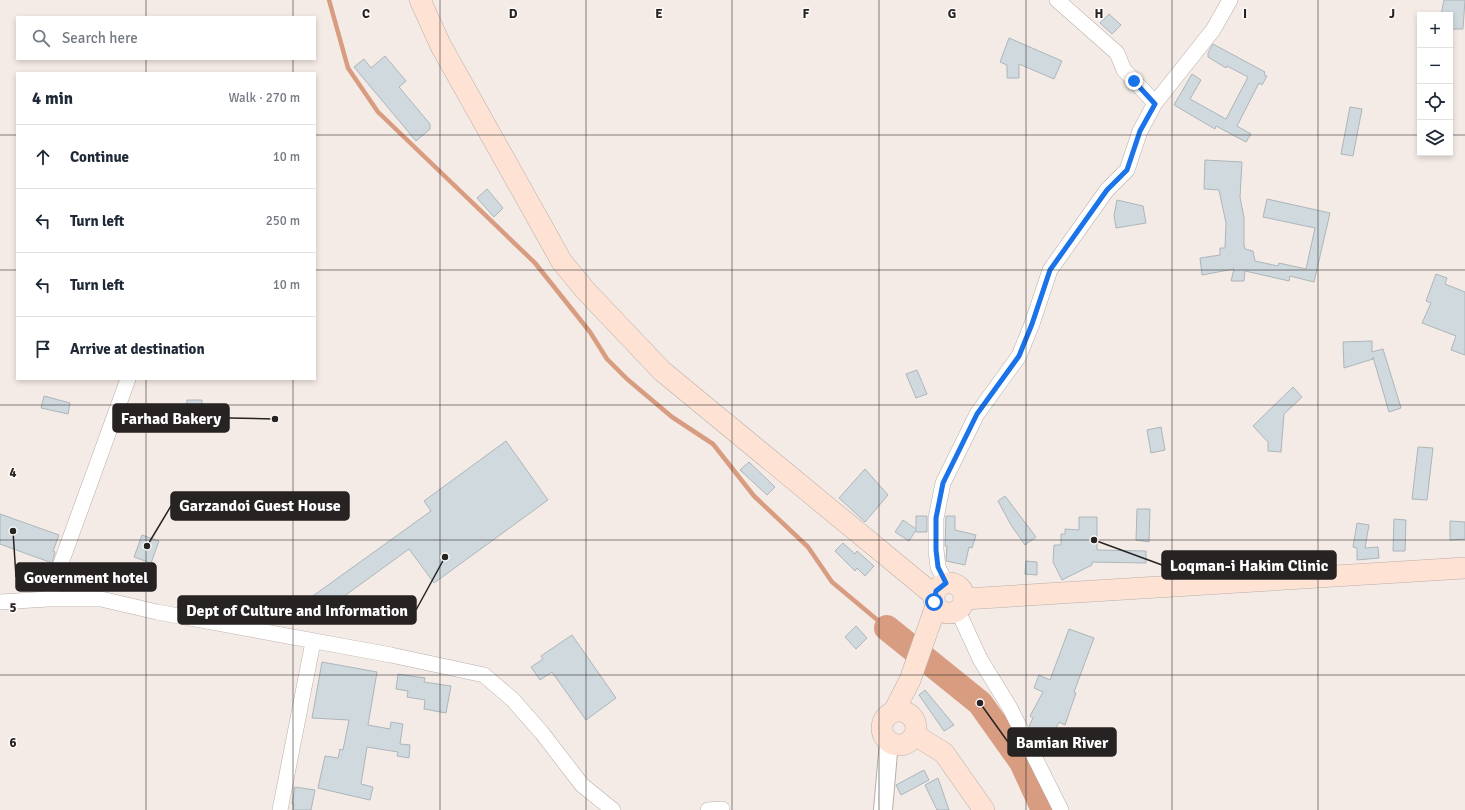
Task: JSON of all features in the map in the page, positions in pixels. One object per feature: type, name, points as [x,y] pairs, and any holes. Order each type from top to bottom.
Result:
[{"type":"main road","points":[[420,0],[441,46],[562,262],[586,291],[662,371],[947,601],[1465,568]]},
{"type":"main road","points":[[900,712],[915,683],[932,632],[947,601]]},
{"type":"main road","points":[[900,712],[914,719],[916,729],[915,734],[908,742],[904,744],[899,745],[889,741],[884,734],[883,725],[886,716],[900,712]]},
{"type":"main road","points":[[915,734],[944,753],[984,810]]},
{"type":"street","points":[[1057,0],[1117,53],[1124,70],[1155,104]]},
{"type":"street","points":[[1061,810],[1010,708],[947,601],[938,567],[936,550],[936,518],[943,483],[977,414],[1019,356],[1032,324],[1050,270],[1107,190],[1127,170],[1140,131],[1155,104],[1213,30],[1230,0]]},
{"type":"street","points":[[48,599],[128,380]]},
{"type":"street","points":[[0,602],[48,599],[101,599],[313,642],[391,655],[484,675],[513,700],[542,733],[582,785],[613,810]]},
{"type":"street","points":[[280,810],[313,642]]},
{"type":"street","points":[[883,810],[889,741]]},
{"type":"building","points":[[1444,0],[1465,0],[1463,29],[1453,29],[1453,12],[1442,12]]},
{"type":"building","points":[[1109,14],[1121,25],[1112,34],[1100,23]]},
{"type":"building","points":[[1009,38],[1062,61],[1054,79],[1019,64],[1019,78],[1007,78],[1007,65],[1000,62]]},
{"type":"building","points":[[1213,44],[1265,72],[1264,75],[1267,76],[1262,85],[1259,83],[1237,126],[1251,134],[1246,142],[1216,126],[1215,129],[1174,105],[1192,74],[1201,80],[1190,99],[1226,119],[1248,77],[1227,66],[1226,68],[1208,57],[1208,53]]},
{"type":"building","points":[[385,56],[406,81],[399,87],[430,124],[430,129],[416,141],[354,67],[364,59],[371,68]]},
{"type":"building","points":[[1350,107],[1362,109],[1353,156],[1341,154]]},
{"type":"building","points":[[1205,160],[1242,162],[1240,197],[1244,218],[1244,245],[1245,249],[1253,251],[1255,261],[1278,266],[1279,263],[1306,269],[1315,228],[1263,217],[1267,199],[1330,213],[1314,282],[1290,276],[1289,281],[1245,271],[1244,281],[1231,281],[1234,269],[1202,275],[1200,258],[1220,255],[1220,248],[1225,248],[1226,223],[1219,190],[1204,189]]},
{"type":"building","points":[[487,189],[503,208],[494,217],[477,198]]},
{"type":"building","points":[[1117,200],[1143,206],[1146,223],[1116,228],[1114,215]]},
{"type":"building","points":[[1436,274],[1447,278],[1445,284],[1465,292],[1465,355],[1451,350],[1456,336],[1422,323],[1431,303],[1426,301]]},
{"type":"building","points":[[1372,341],[1372,352],[1383,349],[1401,408],[1389,412],[1373,357],[1373,359],[1344,368],[1343,342]]},
{"type":"building","points":[[917,370],[927,394],[916,398],[906,374]]},
{"type":"building","points":[[1293,387],[1302,397],[1284,414],[1281,452],[1268,451],[1268,442],[1253,426]]},
{"type":"building","points":[[44,396],[70,403],[68,414],[41,408]]},
{"type":"building","points":[[187,400],[202,400],[201,426],[186,426]]},
{"type":"building","points":[[1161,427],[1165,450],[1151,453],[1147,430]]},
{"type":"building","points":[[506,441],[548,500],[434,583],[409,549],[321,613],[310,598],[431,511],[424,501]]},
{"type":"building","points":[[1418,447],[1433,448],[1427,500],[1412,499]]},
{"type":"building","points":[[749,462],[775,487],[767,495],[740,470]]},
{"type":"building","points":[[865,469],[888,495],[865,522],[839,498]]},
{"type":"building","points":[[1005,496],[1036,537],[1025,545],[1011,525],[998,501]]},
{"type":"building","points":[[1137,509],[1150,509],[1149,542],[1136,540]]},
{"type":"building","points":[[0,514],[59,535],[53,551],[55,552],[52,563],[0,544]]},
{"type":"building","points":[[916,516],[927,516],[927,532],[916,532],[916,530],[909,541],[895,532],[903,520],[916,529]]},
{"type":"building","points":[[946,516],[955,516],[955,530],[976,535],[972,548],[969,547],[965,565],[946,561]]},
{"type":"building","points":[[1079,517],[1097,517],[1097,550],[1146,551],[1146,563],[1092,562],[1092,565],[1062,580],[1053,562],[1054,545],[1061,545],[1061,534],[1065,534],[1065,529],[1079,530]]},
{"type":"building","points":[[1394,519],[1406,520],[1405,551],[1393,551]]},
{"type":"building","points":[[1450,521],[1465,522],[1465,539],[1450,540]]},
{"type":"building","points":[[1357,523],[1369,525],[1365,548],[1378,547],[1379,558],[1357,560],[1357,548],[1353,547]]},
{"type":"building","points":[[142,535],[159,541],[151,563],[134,557]]},
{"type":"building","points":[[843,543],[855,554],[857,551],[874,566],[865,576],[857,568],[855,571],[835,551]]},
{"type":"building","points":[[1026,561],[1037,562],[1037,575],[1025,574]]},
{"type":"building","points":[[856,626],[867,638],[856,649],[845,637]]},
{"type":"building","points":[[1069,629],[1094,638],[1074,692],[1076,693],[1065,725],[1059,722],[1047,746],[1037,741],[1039,737],[1033,734],[1029,726],[1033,718],[1030,716],[1043,692],[1034,688],[1039,675],[1050,680]]},
{"type":"building","points":[[572,635],[616,698],[586,720],[552,672],[540,680],[531,667],[543,659],[541,656]]},
{"type":"building","points":[[322,662],[377,672],[368,725],[390,729],[391,722],[403,724],[400,744],[410,745],[409,758],[397,756],[398,752],[367,747],[361,784],[373,787],[370,800],[318,788],[325,756],[338,758],[340,749],[343,750],[349,720],[312,718]]},
{"type":"building","points":[[398,674],[425,678],[424,682],[451,686],[446,713],[424,709],[425,700],[407,697],[408,691],[396,689]]},
{"type":"building","points":[[925,690],[954,725],[944,731],[919,695]]},
{"type":"building","points":[[924,770],[929,780],[901,795],[896,785]]},
{"type":"building","points":[[938,778],[949,810],[937,810],[925,785]]},
{"type":"building","points":[[295,787],[315,790],[311,810],[293,810],[294,804],[292,804]]},
{"type":"waterway","points":[[329,0],[348,68],[378,112],[535,263],[590,332],[607,359],[627,379],[672,417],[713,444],[754,496],[808,547],[832,582],[887,628]]},
{"type":"waterway","points":[[887,628],[980,703],[1022,762],[1044,810]]},
{"type":"place","name":"Farhad Bakery","points":[[275,419]]},
{"type":"place","name":"Government hotel","points":[[13,531]]},
{"type":"place","name":"Loqman-i Hakim Clinic","points":[[1094,540]]},
{"type":"place","name":"Garzandoi Guest House","points":[[147,546]]},
{"type":"place","name":"Dept of Culture and Information","points":[[445,557]]},
{"type":"place","name":"Bamian River","points":[[980,703]]},
{"type":"route","points":[[934,602],[934,595],[938,587],[946,583],[938,567],[936,550],[936,518],[943,483],[977,414],[1019,356],[1032,324],[1050,270],[1107,190],[1127,170],[1140,131],[1155,104],[1134,81]]}]
